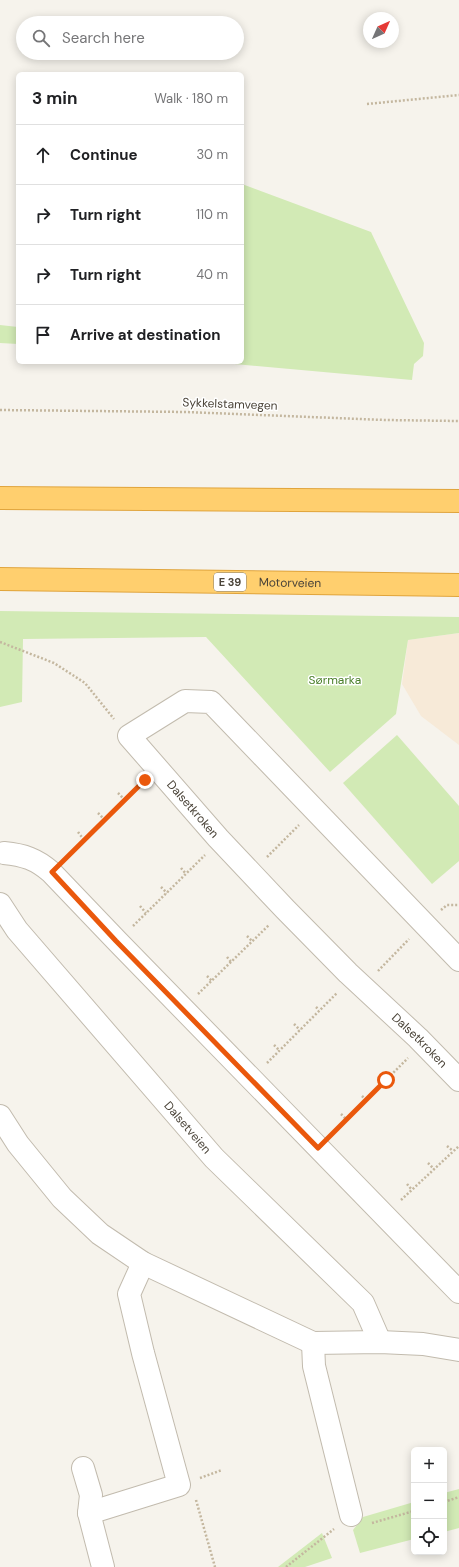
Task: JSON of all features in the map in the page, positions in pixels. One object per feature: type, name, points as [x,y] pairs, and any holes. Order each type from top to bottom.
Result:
[{"type":"highway","points":[[0,498],[459,501]]},
{"type":"highway","name":"Motorveien","points":[[0,580],[459,585]]},
{"type":"street","points":[[129,736],[185,701],[211,702],[459,960]]},
{"type":"street","name":"Dalsetkroken","points":[[129,736],[218,838],[285,909],[348,974],[418,1038],[459,1080]]},
{"type":"street","points":[[4,853],[22,855],[41,863],[52,872],[116,941],[459,1292]]},
{"type":"street","name":"Dalsetveien","points":[[0,904],[17,930],[214,1158],[364,1303],[380,1342]]},
{"type":"street","points":[[0,1116],[18,1144],[62,1198],[100,1234],[143,1263],[314,1343],[380,1342],[431,1344],[459,1350]]},
{"type":"street","points":[[89,1513],[179,1485],[144,1359],[129,1294],[143,1263]]},
{"type":"street","points":[[314,1343],[314,1366],[351,1515]]},
{"type":"street","points":[[82,1468],[91,1495],[89,1513],[103,1567]]},
{"type":"path","points":[[367,104],[459,94]]},
{"type":"path","name":"Sykkelstamvegen","points":[[0,410],[186,412],[385,420],[459,421]]},
{"type":"path","points":[[0,642],[54,663],[85,684],[129,736]]},
{"type":"path","points":[[52,872],[145,780]]},
{"type":"path","points":[[118,793],[125,800]]},
{"type":"path","points":[[98,813],[105,820]]},
{"type":"path","points":[[78,832],[84,840]]},
{"type":"path","points":[[116,941],[210,851]]},
{"type":"path","points":[[181,868],[186,874]]},
{"type":"path","points":[[162,887],[166,893]]},
{"type":"path","points":[[140,906],[146,913]]},
{"type":"path","points":[[183,1009],[272,923]]},
{"type":"path","points":[[247,936],[252,941]]},
{"type":"path","points":[[227,957],[231,962]]},
{"type":"path","points":[[207,976],[212,980]]},
{"type":"path","points":[[251,1078],[341,988]]},
{"type":"path","points":[[316,1007],[319,1010]]},
{"type":"path","points":[[294,1024],[300,1030]]},
{"type":"path","points":[[274,1045],[279,1050]]},
{"type":"path","points":[[318,1148],[407,1060]]},
{"type":"path","points":[[381,1074],[386,1080]]},
{"type":"path","points":[[362,1096],[366,1100]]},
{"type":"path","points":[[341,1114],[346,1119]]},
{"type":"path","points":[[447,1146],[453,1151]]},
{"type":"path","points":[[385,1216],[459,1146]]},
{"type":"path","points":[[428,1163],[434,1169]]},
{"type":"path","points":[[407,1184],[412,1190]]},
{"type":"path","points":[[179,1485],[194,1493],[215,1567]]},
{"type":"path","points":[[447,1501],[459,1497]]},
{"type":"shaded area","points":[[459,633],[459,745],[421,716],[402,684],[408,640]]},
{"type":"green space","points":[[244,185],[371,232],[424,343],[423,356],[414,364],[412,380],[235,364],[244,364]]},
{"type":"green space","points":[[0,325],[16,327],[16,344],[0,343]]},
{"type":"green space","name":"Sørmarka","points":[[0,611],[459,617],[459,633],[408,640],[396,714],[330,772],[206,637],[23,639],[22,702],[0,707]]},
{"type":"green space","points":[[397,735],[459,806],[459,861],[432,884],[343,783]]},
{"type":"green space","points":[[459,1489],[459,1528],[447,1531],[447,1519],[447,1492]]},
{"type":"green space","points":[[411,1503],[411,1540],[360,1553],[353,1530],[363,1517]]},
{"type":"green space","points":[[322,1533],[332,1558],[305,1567],[278,1567]]},
{"type":"route","points":[[145,780],[52,872],[116,941],[318,1148],[386,1080]]}]
